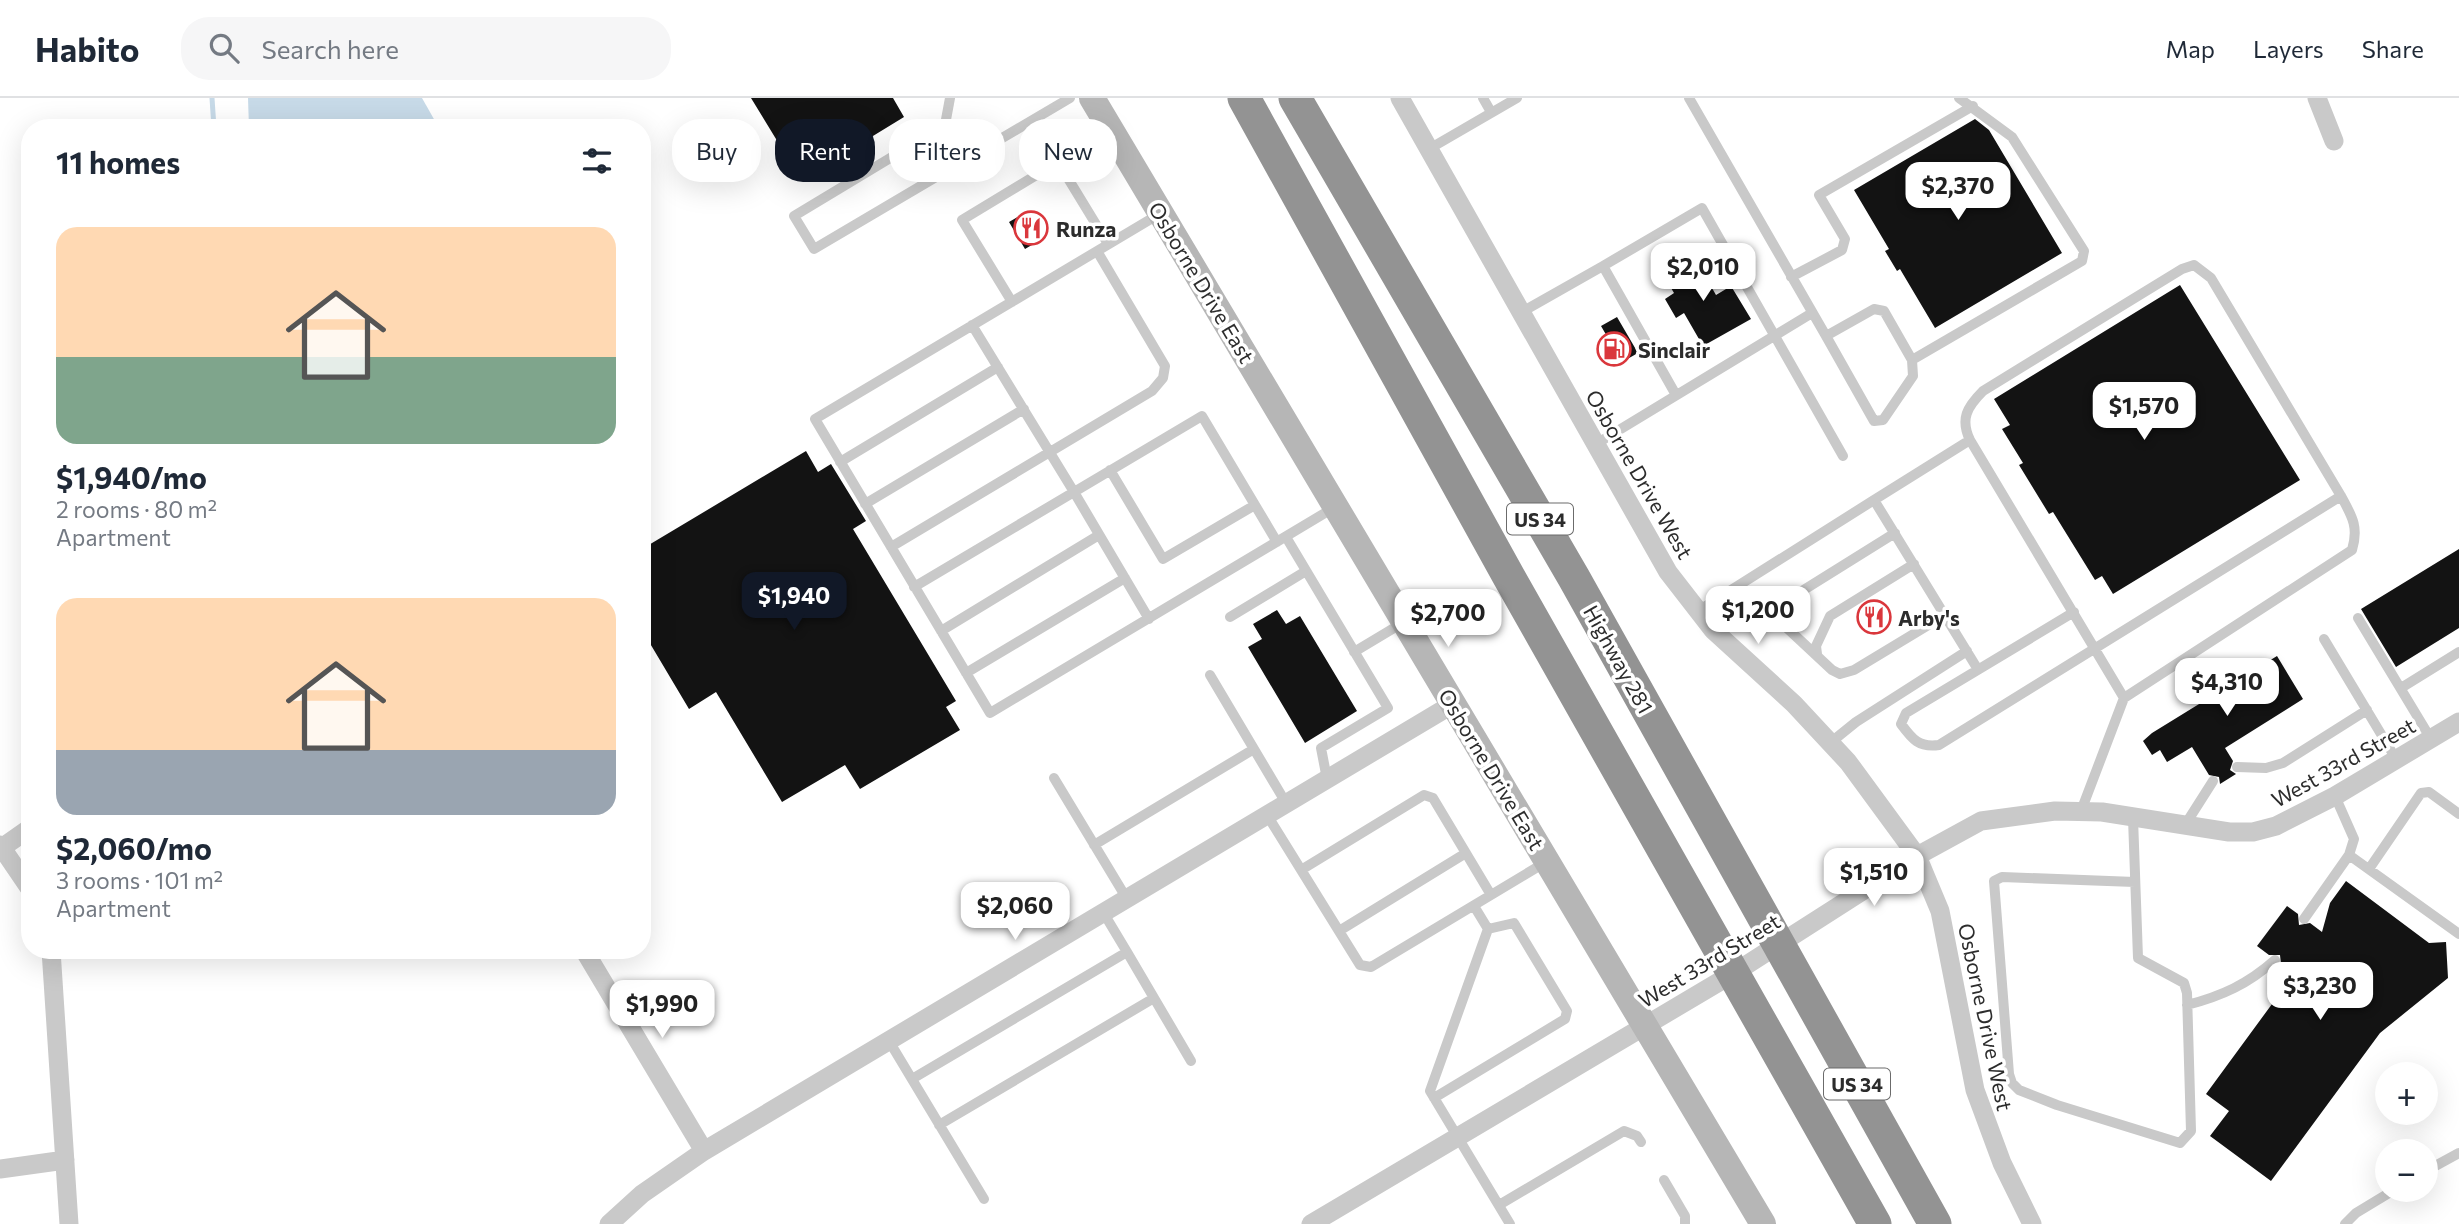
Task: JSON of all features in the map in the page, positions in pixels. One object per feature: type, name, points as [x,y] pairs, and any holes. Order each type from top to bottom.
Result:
[{"type":"highway","name":"US 34","points":[[1244,98],[1509,577],[1875,1224]]},
{"type":"highway","name":"Highway 281","points":[[1295,98],[1574,578],[1935,1224]]},
{"type":"street","name":"Osborne Drive East","points":[[1092,98],[1763,1224]]},
{"type":"street","name":"Osborne Drive West","points":[[1400,98],[1668,572],[1713,630],[1794,705],[1830,743],[1872,791],[1917,856],[1940,911],[1975,1090],[2002,1163],[2032,1224]]},
{"type":"street","points":[[2317,98],[2334,141]]},
{"type":"street","points":[[609,1224],[642,1194],[704,1151],[1453,704]]},
{"type":"street","name":"West 33rd Street","points":[[1317,1222],[1734,973],[1917,856],[1981,821],[2055,811],[2081,811],[2185,826],[2253,832],[2276,826],[2334,796],[2459,722]]},
{"type":"street","points":[[21,834],[1,847],[21,876]]},
{"type":"street","points":[[52,959],[69,1224]]},
{"type":"street","points":[[589,959],[704,1151]]},
{"type":"street","points":[[0,1169],[65,1160]]},
{"type":"lane","points":[[945,119],[950,98]]},
{"type":"lane","points":[[1005,137],[1070,98]]},
{"type":"lane","points":[[1483,98],[1492,112]]},
{"type":"lane","points":[[1429,149],[1517,98]]},
{"type":"lane","points":[[1689,98],[1791,277],[1812,313],[1825,336],[1874,421],[1883,419],[1913,376],[1912,360],[1884,311],[1874,309],[1825,336]]},
{"type":"lane","points":[[1912,360],[2082,261],[2084,251],[2012,136],[1959,98]]},
{"type":"lane","points":[[1791,277],[1842,250],[1845,239],[1819,195],[1973,106]]},
{"type":"lane","points":[[889,158],[794,216],[814,249],[929,182]]},
{"type":"lane","points":[[1012,302],[962,220],[1058,162],[1108,244]]},
{"type":"lane","points":[[1522,312],[1702,208],[1843,456]]},
{"type":"lane","points":[[1161,213],[815,419],[914,587],[990,713],[1336,507]]},
{"type":"lane","points":[[891,547],[1152,391],[1163,378],[1165,366],[1097,251]]},
{"type":"lane","points":[[2081,811],[2124,698],[2352,550],[2356,523],[2211,278],[2194,265],[2182,269],[1983,391],[1970,404],[1965,416],[1965,429],[1970,440],[2124,698]]},
{"type":"lane","points":[[1603,266],[1676,395]]},
{"type":"lane","points":[[1596,443],[1812,313]]},
{"type":"lane","points":[[972,325],[1149,618]]},
{"type":"lane","points":[[840,462],[998,367]]},
{"type":"lane","points":[[865,504],[1024,410]]},
{"type":"lane","points":[[914,587],[1202,416],[1255,505],[1306,571],[1388,708],[1321,748],[1327,779]]},
{"type":"lane","points":[[1698,611],[1970,440]]},
{"type":"lane","points":[[1110,470],[1163,559],[1255,505]]},
{"type":"lane","points":[[2074,612],[1977,668],[1901,719],[1901,724],[1915,742],[1928,747],[1939,745],[2341,496]]},
{"type":"lane","points":[[1874,500],[1977,668]]},
{"type":"lane","points":[[1895,533],[1786,601],[1782,619],[1787,628],[1832,670],[1849,672],[1945,615]]},
{"type":"lane","points":[[941,631],[1099,535]]},
{"type":"lane","points":[[1817,654],[1816,646],[1830,616],[1914,564]]},
{"type":"lane","points":[[1230,617],[1306,571]]},
{"type":"lane","points":[[966,673],[1125,578]]},
{"type":"lane","points":[[2358,618],[2431,739]]},
{"type":"lane","points":[[1354,652],[1404,622]]},
{"type":"lane","points":[[2324,639],[2396,759]]},
{"type":"lane","points":[[1830,743],[1856,722],[1967,651]]},
{"type":"lane","points":[[2401,688],[2459,652]]},
{"type":"lane","points":[[1210,675],[1286,803]]},
{"type":"lane","points":[[2237,767],[2266,768],[2283,763],[2367,710]]},
{"type":"lane","points":[[1094,845],[1254,749]]},
{"type":"lane","points":[[1054,778],[1127,899]]},
{"type":"lane","points":[[2185,826],[2213,781]]},
{"type":"lane","points":[[2369,869],[2421,793],[2429,792],[2459,814]]},
{"type":"lane","points":[[1301,870],[1424,795],[1433,798],[1491,895]]},
{"type":"lane","points":[[2304,919],[2349,855],[2354,839],[2334,796]]},
{"type":"lane","points":[[1267,815],[1360,965],[1371,967],[1547,862]]},
{"type":"lane","points":[[2133,818],[2138,958],[2184,983],[2191,1131],[2180,1143],[2057,1105],[2020,1090],[2011,1083],[1994,881],[2002,877],[2135,882]]},
{"type":"lane","points":[[1339,931],[1466,853]]},
{"type":"lane","points":[[2349,855],[2459,934]]},
{"type":"lane","points":[[1474,906],[1488,929]]},
{"type":"lane","points":[[1103,912],[1191,1060]]},
{"type":"lane","points":[[1434,1098],[1565,1018],[1567,1011],[1514,923],[1488,929]]},
{"type":"lane","points":[[1488,929],[1430,1091],[1510,1224]]},
{"type":"lane","points":[[912,1079],[1127,952]]},
{"type":"lane","points":[[2187,1005],[2220,996],[2256,977],[2275,960]]},
{"type":"lane","points":[[939,1125],[1154,998]]},
{"type":"lane","points":[[889,1041],[984,1199]]},
{"type":"lane","points":[[1499,1205],[1624,1131],[1637,1136],[1640,1142]]},
{"type":"lane","points":[[2438,1164],[2459,1153]]},
{"type":"lane","points":[[1664,1180],[1685,1216],[1685,1224]]},
{"type":"lane","points":[[2345,1224],[2356,1213],[2375,1202]]},
{"type":"water","points":[[248,98],[422,98],[434,119],[249,119]]},
{"type":"building","points":[[751,98],[893,98],[904,117],[889,119],[889,126],[875,135],[875,119],[775,119],[775,137]]},
{"type":"building","points":[[1975,119],[1989,130],[2062,253],[1935,328],[1900,269],[1897,271],[1885,251],[1889,249],[1854,190]]},
{"type":"building","points":[[1026,212],[1042,239],[1025,249],[1009,222]]},
{"type":"building","points":[[1683,255],[1697,280],[1705,276],[1716,295],[1731,286],[1751,319],[1703,346],[1684,313],[1676,318],[1665,299],[1674,293],[1660,269]]},
{"type":"building","points":[[2180,285],[2300,480],[2113,594],[2102,576],[2095,580],[2053,512],[2049,514],[2019,465],[2023,463],[2002,429],[2010,425],[1994,399]]},
{"type":"building","points":[[1617,317],[1638,353],[1622,362],[1601,326]]},
{"type":"building","points":[[806,451],[818,472],[831,464],[866,521],[853,529],[956,701],[946,707],[960,730],[860,789],[845,765],[782,802],[716,692],[689,709],[651,645],[651,544]]},
{"type":"building","points":[[2459,549],[2459,628],[2396,667],[2361,609]]},
{"type":"building","points":[[1277,610],[1286,624],[1300,616],[1357,711],[1305,743],[1248,647],[1262,639],[1253,624]]},
{"type":"building","points":[[2277,656],[2303,699],[2225,748],[2233,761],[2230,770],[2236,774],[2220,784],[2219,777],[2209,775],[2192,747],[2167,762],[2160,750],[2152,755],[2143,741],[2152,733]]},
{"type":"building","points":[[2346,881],[2429,943],[2446,942],[2448,978],[2380,1033],[2271,1181],[2210,1136],[2229,1111],[2206,1094],[2294,974],[2281,964],[2280,955],[2269,955],[2257,946],[2287,906],[2298,914],[2299,925],[2310,923],[2322,932],[2330,903]]},
{"type":"waterway","points":[[212,98],[213,119]]},
{"type":"place","name":"Runza","points":[[1031,228]]},
{"type":"place","name":"Sinclair","points":[[1614,349]]},
{"type":"place","name":"Arby's","points":[[1874,617]]}]
